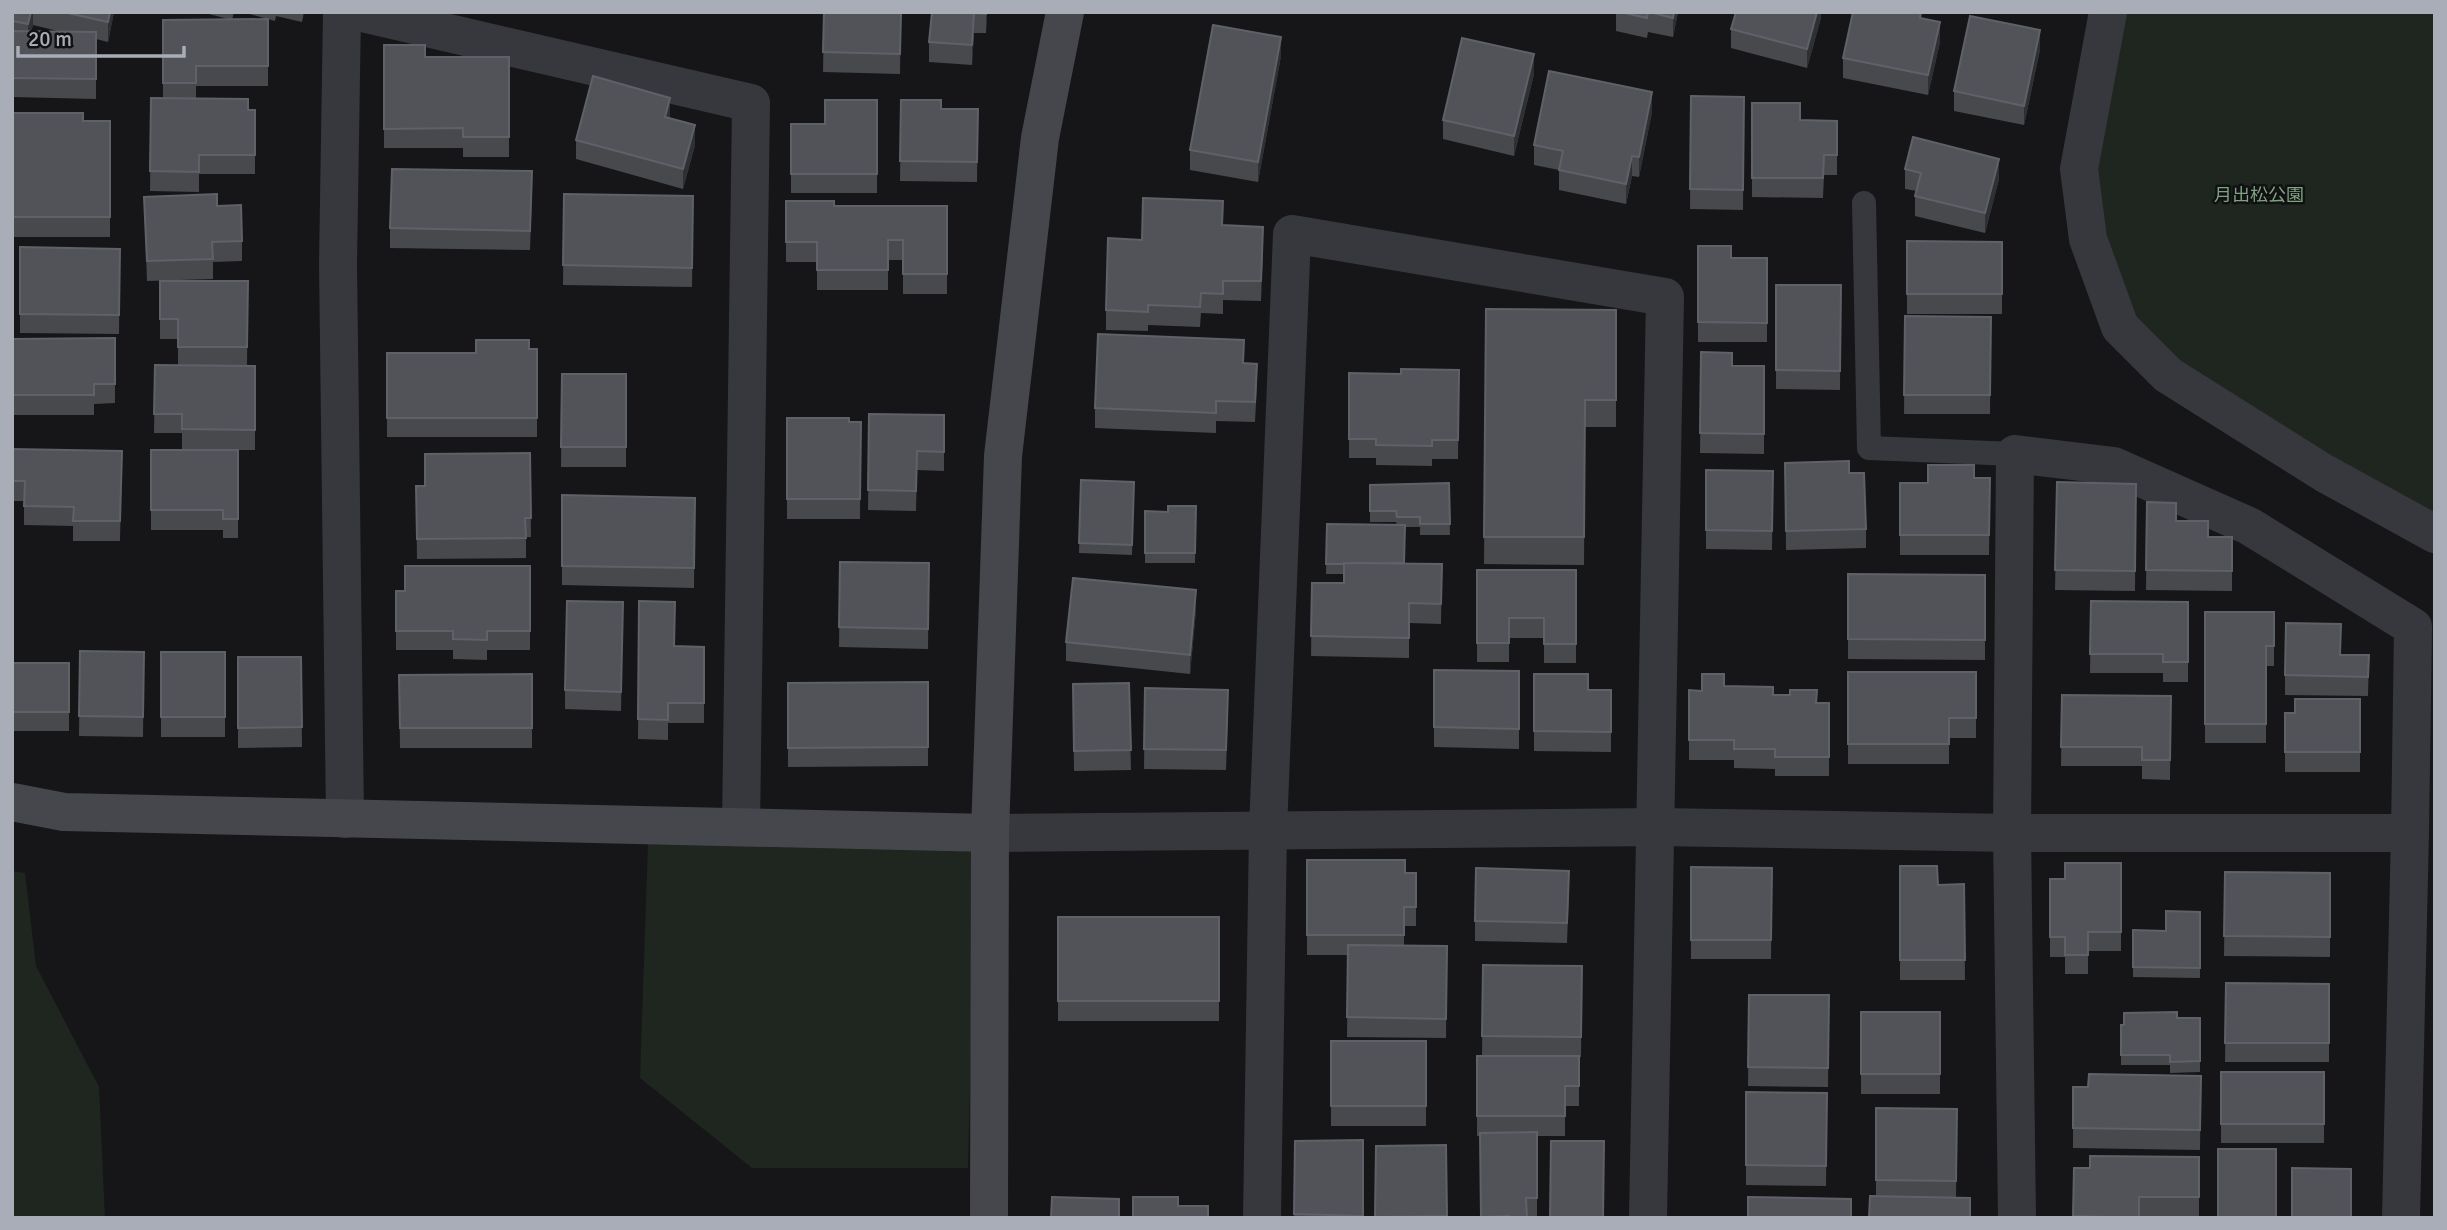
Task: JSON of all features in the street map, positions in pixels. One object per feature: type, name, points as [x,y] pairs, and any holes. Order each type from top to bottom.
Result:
[{"type":"street","points":[[342,12],[338,264],[345,819]]},
{"type":"street","points":[[358,12],[751,103],[741,827]]},
{"type":"street","points":[[989,1218],[990,832],[1003,456],[1040,138],[1065,12]]},
{"type":"street","points":[[2108,12],[2079,169],[2088,239],[2120,327],[2168,375],[2324,473],[2435,534]]},
{"type":"street","points":[[1262,1218],[1268,830],[1292,234],[1665,297],[1658,827],[1648,1218]]},
{"type":"street","points":[[2017,1218],[2012,832],[2015,454],[2114,466],[2126,471],[2249,526],[2413,628],[2402,1218]]},
{"type":"street","points":[[12,802],[64,812],[990,832],[1658,827],[2012,832],[2410,833]]},
{"type":"lane","points":[[1864,203],[1869,448],[2015,454]]},
{"type":"green space","name":"月出松公園","points":[[2092,12],[2435,12],[2435,555],[2128,353],[2088,239]]},
{"type":"green space","points":[[648,842],[976,850],[968,1168],[752,1168],[640,1078]]},
{"type":"green space","points":[[12,871],[25,873],[36,966],[99,1087],[105,1218],[12,1218]]},
{"type":"building","points":[[12,12],[31,12],[28,24],[12,21]]},
{"type":"building","points":[[63,12],[110,12],[108,22]]},
{"type":"building","points":[[824,12],[901,12],[900,54],[823,52]]},
{"type":"building","points":[[932,12],[986,12],[986,14],[974,13],[972,45],[929,42]]},
{"type":"building","points":[[1620,12],[1648,12],[1647,18]]},
{"type":"building","points":[[1649,12],[1674,12],[1673,18]]},
{"type":"building","points":[[1736,12],[1817,12],[1807,49],[1731,29]]},
{"type":"building","points":[[1853,12],[1921,12],[1920,18],[1940,22],[1928,75],[1843,58]]},
{"type":"building","points":[[1970,16],[2040,30],[2024,106],[1954,91]]},
{"type":"building","points":[[268,19],[268,66],[196,66],[196,83],[163,83],[163,20]]},
{"type":"building","points":[[1213,25],[1281,37],[1258,162],[1190,150]]},
{"type":"building","points":[[12,31],[96,32],[96,79],[12,78]]},
{"type":"building","points":[[1462,38],[1534,54],[1514,136],[1443,120]]},
{"type":"building","points":[[384,45],[425,45],[425,57],[509,57],[509,137],[463,137],[463,128],[384,129]]},
{"type":"building","points":[[1549,71],[1652,92],[1639,157],[1632,156],[1626,184],[1559,170],[1563,151],[1534,145]]},
{"type":"building","points":[[593,76],[670,98],[665,117],[695,125],[683,169],[576,140]]},
{"type":"building","points":[[1691,96],[1744,97],[1743,190],[1690,189]]},
{"type":"building","points":[[151,98],[248,99],[248,110],[255,110],[255,155],[199,155],[199,172],[150,171]]},
{"type":"building","points":[[825,100],[877,100],[877,174],[791,174],[791,124],[825,124]]},
{"type":"building","points":[[901,100],[941,100],[941,109],[978,109],[977,162],[900,161]]},
{"type":"building","points":[[1752,103],[1800,103],[1800,120],[1837,121],[1837,155],[1824,155],[1823,178],[1752,178]]},
{"type":"building","points":[[12,113],[83,113],[83,121],[110,121],[110,217],[12,217]]},
{"type":"building","points":[[1913,137],[1999,159],[1985,213],[1915,196],[1921,173],[1905,169]]},
{"type":"building","points":[[392,169],[532,171],[530,231],[390,228]]},
{"type":"building","points":[[217,194],[217,206],[241,205],[242,241],[212,242],[213,259],[147,261],[144,197]]},
{"type":"building","points":[[564,194],[693,196],[692,268],[563,265]]},
{"type":"building","points":[[1143,198],[1223,201],[1222,225],[1263,227],[1261,281],[1223,281],[1223,294],[1201,293],[1200,307],[1148,305],[1148,312],[1106,310],[1108,238],[1142,240]]},
{"type":"building","points":[[786,201],[834,201],[834,206],[947,206],[947,274],[903,274],[903,240],[888,240],[888,270],[817,270],[817,242],[786,242]]},
{"type":"building","points":[[1907,241],[2002,242],[2002,294],[1907,294]]},
{"type":"building","points":[[1698,246],[1731,246],[1731,258],[1767,258],[1767,323],[1698,322]]},
{"type":"building","points":[[20,247],[120,249],[119,315],[20,314]]},
{"type":"building","points":[[160,281],[248,281],[247,347],[178,347],[178,319],[160,319]]},
{"type":"building","points":[[1776,285],[1841,285],[1840,371],[1776,370]]},
{"type":"building","points":[[1486,309],[1616,310],[1616,400],[1585,400],[1584,537],[1484,537]]},
{"type":"building","points":[[1905,316],[1991,317],[1990,395],[1904,395]]},
{"type":"building","points":[[1098,334],[1244,340],[1243,363],[1257,364],[1255,402],[1216,401],[1216,413],[1095,408]]},
{"type":"building","points":[[115,338],[115,384],[94,384],[94,395],[12,395],[12,339]]},
{"type":"building","points":[[476,340],[529,340],[529,349],[537,349],[537,418],[387,418],[387,353],[476,353]]},
{"type":"building","points":[[1701,352],[1732,353],[1732,366],[1764,366],[1764,434],[1700,433]]},
{"type":"building","points":[[155,365],[255,366],[255,430],[182,429],[182,414],[154,414]]},
{"type":"building","points":[[1401,369],[1459,370],[1458,440],[1432,440],[1432,446],[1376,445],[1376,439],[1349,439],[1349,373],[1401,374]]},
{"type":"building","points":[[562,374],[626,374],[626,447],[561,447]]},
{"type":"building","points":[[869,414],[944,415],[944,452],[917,451],[916,491],[868,490]]},
{"type":"building","points":[[787,418],[849,418],[849,422],[861,422],[860,499],[787,499]]},
{"type":"building","points":[[12,449],[122,451],[120,521],[73,521],[74,507],[24,506],[25,481],[12,481]]},
{"type":"building","points":[[151,450],[238,450],[238,519],[223,519],[223,510],[151,510]]},
{"type":"building","points":[[530,453],[531,518],[525,518],[526,538],[417,539],[416,486],[425,486],[425,454]]},
{"type":"building","points":[[1849,461],[1849,473],[1864,473],[1866,529],[1786,531],[1785,463]]},
{"type":"building","points":[[1928,465],[1974,465],[1974,478],[1990,478],[1989,535],[1900,535],[1900,483],[1928,483]]},
{"type":"building","points":[[1706,470],[1773,471],[1772,531],[1706,530]]},
{"type":"building","points":[[1081,480],[1134,482],[1132,545],[1079,543]]},
{"type":"building","points":[[2057,482],[2136,484],[2135,571],[2055,570]]},
{"type":"building","points":[[1449,483],[1450,524],[1420,524],[1420,517],[1397,517],[1396,511],[1370,511],[1370,485]]},
{"type":"building","points":[[562,495],[695,498],[694,568],[562,566]]},
{"type":"building","points":[[2147,502],[2176,503],[2176,521],[2208,521],[2208,537],[2232,537],[2232,571],[2146,570]]},
{"type":"building","points":[[1168,506],[1196,506],[1195,553],[1145,553],[1145,511],[1168,512]]},
{"type":"building","points":[[1327,524],[1405,525],[1404,563],[1326,564]]},
{"type":"building","points":[[840,562],[929,563],[928,629],[839,627]]},
{"type":"building","points":[[1344,563],[1442,564],[1441,604],[1409,603],[1409,638],[1311,636],[1312,583],[1344,583]]},
{"type":"building","points":[[405,566],[530,566],[530,631],[487,631],[487,640],[453,639],[453,631],[396,631],[396,591],[405,591]]},
{"type":"building","points":[[1477,570],[1576,570],[1576,644],[1544,644],[1544,618],[1509,618],[1509,643],[1477,643]]},
{"type":"building","points":[[1848,574],[1985,575],[1985,640],[1848,639]]},
{"type":"building","points":[[1073,578],[1196,590],[1190,655],[1066,642]]},
{"type":"building","points":[[567,601],[623,602],[621,692],[565,690]]},
{"type":"building","points":[[639,601],[675,602],[674,646],[704,647],[704,703],[668,703],[668,720],[638,719]]},
{"type":"building","points":[[2091,601],[2188,602],[2188,662],[2163,662],[2163,654],[2090,654]]},
{"type":"building","points":[[2205,612],[2274,612],[2274,646],[2266,646],[2266,724],[2205,724]]},
{"type":"building","points":[[2286,623],[2341,624],[2340,655],[2369,655],[2368,677],[2285,675]]},
{"type":"building","points":[[80,651],[144,652],[143,717],[79,716]]},
{"type":"building","points":[[161,652],[225,652],[225,717],[161,717]]},
{"type":"building","points":[[238,657],[301,657],[302,727],[238,728]]},
{"type":"building","points":[[12,663],[69,663],[69,712],[12,712]]},
{"type":"building","points":[[1434,670],[1519,671],[1519,729],[1434,727]]},
{"type":"building","points":[[1848,672],[1976,672],[1976,718],[1949,718],[1949,744],[1848,744]]},
{"type":"building","points":[[532,674],[532,728],[400,728],[399,675]]},
{"type":"building","points":[[1534,674],[1588,674],[1588,690],[1611,690],[1611,732],[1534,731]]},
{"type":"building","points":[[1702,674],[1724,674],[1724,686],[1773,687],[1773,695],[1790,695],[1790,690],[1817,690],[1816,703],[1829,703],[1829,757],[1775,757],[1775,749],[1734,749],[1734,740],[1689,740],[1689,690],[1702,691]]},
{"type":"building","points":[[928,682],[928,747],[788,748],[788,683]]},
{"type":"building","points":[[1129,683],[1131,750],[1074,751],[1073,684]]},
{"type":"building","points":[[1145,688],[1228,690],[1226,750],[1144,749]]},
{"type":"building","points":[[2062,695],[2171,696],[2170,760],[2142,760],[2142,747],[2061,747]]},
{"type":"building","points":[[2295,699],[2360,699],[2360,752],[2285,752],[2285,713],[2295,713]]},
{"type":"building","points":[[1307,860],[1405,860],[1405,873],[1416,873],[1416,907],[1404,907],[1404,935],[1307,935]]},
{"type":"building","points":[[2065,863],[2121,863],[2121,932],[2088,932],[2088,955],[2065,955],[2065,937],[2050,937],[2050,879],[2065,879]]},
{"type":"building","points":[[1900,866],[1937,866],[1938,885],[1964,884],[1965,960],[1900,960]]},
{"type":"building","points":[[1691,867],[1772,868],[1771,940],[1691,940]]},
{"type":"building","points":[[1476,868],[1569,871],[1567,923],[1475,921]]},
{"type":"building","points":[[2225,872],[2330,873],[2330,937],[2224,936]]},
{"type":"building","points":[[2166,911],[2200,912],[2200,968],[2133,967],[2133,930],[2166,931]]},
{"type":"building","points":[[1058,917],[1219,917],[1219,1001],[1058,1001]]},
{"type":"building","points":[[1348,945],[1447,946],[1446,1019],[1347,1017]]},
{"type":"building","points":[[1483,965],[1582,966],[1581,1037],[1482,1036]]},
{"type":"building","points":[[2226,983],[2329,984],[2329,1043],[2225,1043]]},
{"type":"building","points":[[1749,995],[1829,995],[1828,1068],[1748,1067]]},
{"type":"building","points":[[1861,1012],[1940,1012],[1940,1074],[1861,1074]]},
{"type":"building","points":[[2177,1012],[2177,1018],[2200,1018],[2200,1061],[2170,1062],[2170,1055],[2121,1055],[2121,1025],[2124,1025],[2124,1013]]},
{"type":"building","points":[[1331,1041],[1426,1041],[1426,1106],[1331,1106]]},
{"type":"building","points":[[1477,1056],[1579,1056],[1579,1086],[1565,1086],[1565,1116],[1477,1116]]},
{"type":"building","points":[[2221,1072],[2324,1072],[2324,1124],[2221,1124]]},
{"type":"building","points":[[2089,1074],[2201,1076],[2200,1130],[2073,1128],[2073,1087],[2088,1087]]},
{"type":"building","points":[[1746,1092],[1827,1093],[1826,1166],[1746,1165]]},
{"type":"building","points":[[1876,1108],[1957,1109],[1956,1181],[1876,1180]]},
{"type":"building","points":[[1537,1132],[1537,1198],[1526,1198],[1527,1218],[1481,1217],[1480,1133]]},
{"type":"building","points":[[1363,1140],[1363,1216],[1294,1214],[1295,1141]]},
{"type":"building","points":[[1551,1141],[1604,1141],[1603,1218],[1550,1218]]},
{"type":"building","points":[[1446,1145],[1447,1216],[1375,1217],[1376,1146]]},
{"type":"building","points":[[2218,1149],[2276,1149],[2276,1218],[2218,1218]]},
{"type":"building","points":[[2090,1156],[2199,1157],[2199,1197],[2139,1197],[2139,1218],[2073,1216],[2074,1168],[2090,1168]]},
{"type":"building","points":[[2292,1168],[2351,1169],[2351,1218],[2292,1218]]},
{"type":"building","points":[[1870,1196],[1970,1198],[1970,1218],[1869,1218]]},
{"type":"building","points":[[1052,1197],[1119,1199],[1119,1218],[1051,1218]]},
{"type":"building","points":[[1133,1197],[1178,1197],[1178,1206],[1208,1206],[1208,1218],[1133,1218]]},
{"type":"building","points":[[1748,1197],[1851,1199],[1851,1218],[1748,1218]]}]
